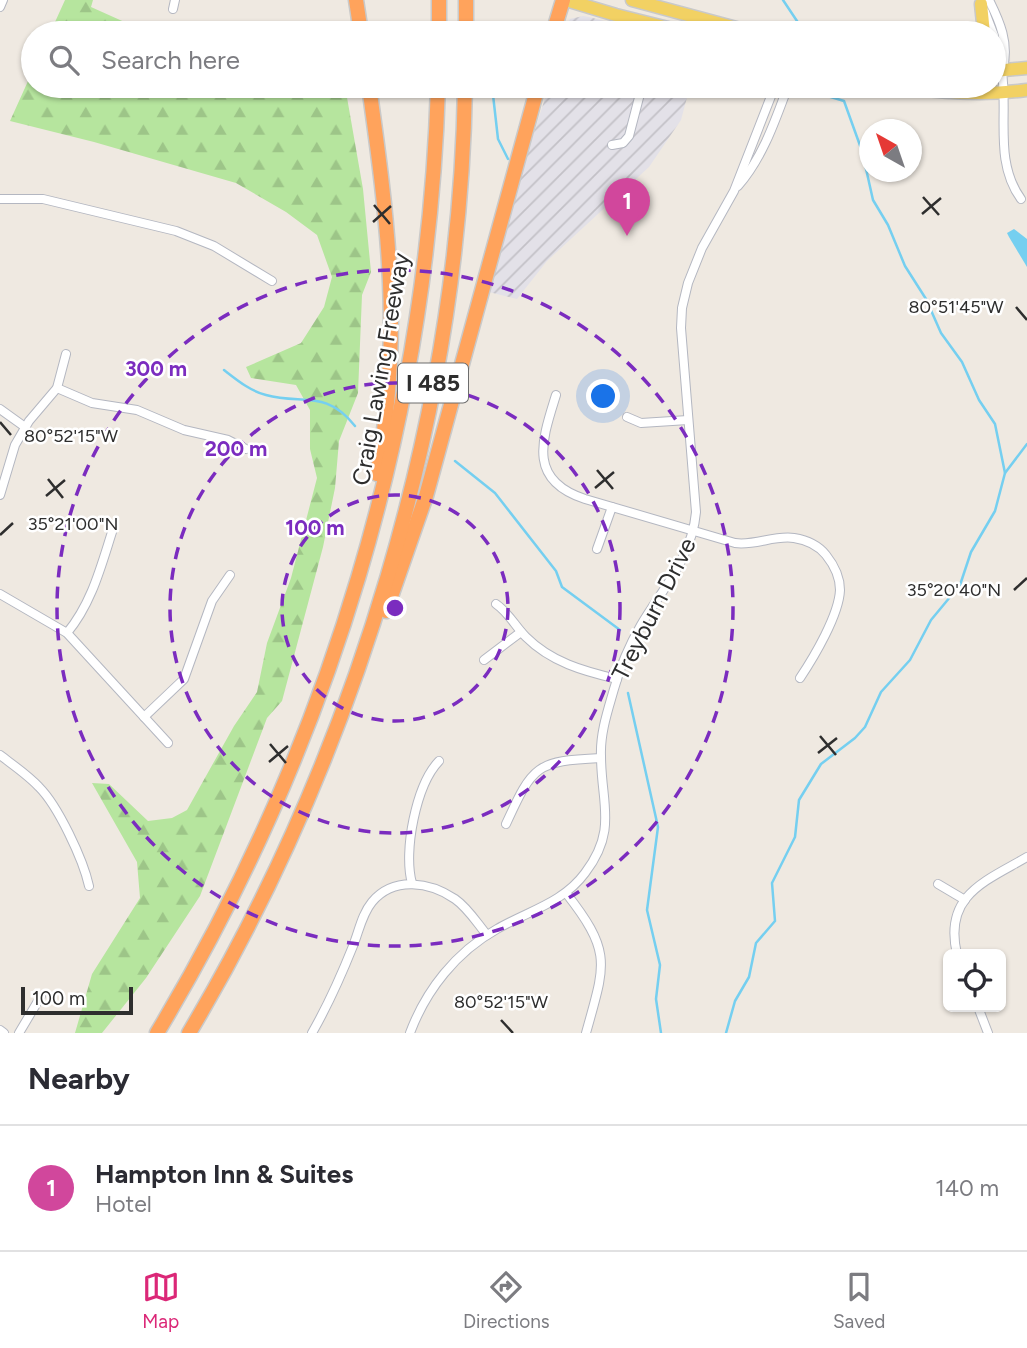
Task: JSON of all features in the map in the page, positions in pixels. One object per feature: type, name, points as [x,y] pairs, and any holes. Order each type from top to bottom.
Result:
[{"type":"highway","points":[[356,0],[359,21]]},
{"type":"highway","points":[[439,0],[439,21]]},
{"type":"highway","points":[[466,0],[466,21]]},
{"type":"highway","points":[[557,21],[564,0]]},
{"type":"highway","points":[[359,574],[385,425],[393,323],[386,213],[371,98]]},
{"type":"highway","name":"Craig Lawing Freeway","points":[[157,1033],[213,935],[275,807],[326,677],[359,574],[384,482],[416,326],[433,180],[437,98]]},
{"type":"highway","name":"Craig Lawing Freeway","points":[[189,1033],[271,880],[310,795],[357,673],[402,526],[431,395],[454,244],[465,98]]},
{"type":"highway","points":[[357,673],[384,617],[426,496],[535,98]]},
{"type":"main road","points":[[564,0],[630,21]]},
{"type":"main road","points":[[632,0],[710,21]]},
{"type":"main road","points":[[983,1],[984,21]]},
{"type":"main road","points":[[1006,70],[1027,68]]},
{"type":"main road","points":[[1006,93],[1027,90]]},
{"type":"street","points":[[0,7],[3,0]]},
{"type":"street","points":[[983,1],[990,21]]},
{"type":"street","points":[[983,1],[995,21]]},
{"type":"street","points":[[612,145],[619,145],[627,140],[639,98]]},
{"type":"street","name":"Treyburn Drive","points":[[410,1033],[439,979],[456,961],[487,935],[554,902],[566,893],[587,871],[603,839],[607,805],[601,758],[605,725],[617,679],[642,624],[677,572],[694,530],[696,512],[681,328],[682,308],[688,283],[702,248],[734,191],[770,98]]},
{"type":"street","name":"Treyburn Drive","points":[[734,191],[751,171],[784,98]]},
{"type":"street","points":[[1003,98],[1007,176],[1021,199]]},
{"type":"street","points":[[0,199],[43,199],[176,231],[214,246],[272,281]]},
{"type":"street","points":[[0,495],[15,445],[25,427],[57,388],[66,354]]},
{"type":"street","points":[[57,388],[92,403],[138,410],[184,430],[228,440],[246,449]]},
{"type":"street","points":[[556,395],[542,441],[542,457],[547,469],[562,489],[575,496],[743,544],[795,538],[815,545],[830,560],[838,578],[838,600],[800,678]]},
{"type":"street","points":[[0,409],[25,427]]},
{"type":"street","points":[[627,417],[641,423],[688,420]]},
{"type":"street","points":[[597,550],[612,507]]},
{"type":"street","points":[[66,633],[78,619],[90,597],[113,529]]},
{"type":"street","points":[[144,717],[184,679],[208,609],[230,575]]},
{"type":"street","points":[[0,594],[66,633],[168,743]]},
{"type":"street","points":[[496,604],[510,615],[521,632],[543,652],[558,661],[617,679]]},
{"type":"street","points":[[484,660],[521,632]]},
{"type":"street","points":[[1,757],[33,781],[46,795],[79,853],[89,886]]},
{"type":"street","points":[[506,824],[525,783],[536,771],[559,761],[601,758]]},
{"type":"street","points":[[412,883],[410,861],[415,817],[428,777],[439,761]]},
{"type":"street","points":[[956,949],[954,932],[965,900],[986,879],[1026,859]]},
{"type":"street","points":[[312,1033],[339,979],[365,912],[380,894],[390,888],[412,883],[456,900],[487,935]]},
{"type":"street","points":[[938,884],[965,900]]},
{"type":"street","points":[[566,893],[596,937],[601,961],[598,994],[586,1033]]},
{"type":"street","points":[[19,1033],[41,996]]},
{"type":"street","points":[[980,1012],[988,1033]]},
{"type":"street","points":[[0,1030],[4,1033]]},
{"type":"shaded area","points":[[583,16],[603,21],[569,21]]},
{"type":"shaded area","points":[[545,98],[687,98],[681,120],[649,167],[547,261],[517,299],[489,292]]},
{"type":"green space","points":[[65,0],[93,0],[91,7],[122,21],[55,21]]},
{"type":"green space","points":[[21,97],[347,98],[363,189],[371,272],[362,295],[358,393],[339,441],[335,488],[323,547],[282,701],[267,718],[200,896],[146,978],[102,1033],[75,1033],[92,974],[140,898],[137,862],[92,783],[109,784],[148,821],[172,818],[187,810],[234,726],[257,692],[267,643],[291,578],[317,478],[310,449],[310,410],[296,385],[251,378],[246,367],[301,343],[324,307],[332,277],[317,235],[286,212],[236,183],[10,121]]},
{"type":"water","points":[[1014,229],[1027,239],[1027,267],[1007,233]]},
{"type":"waterway","points":[[783,0],[797,21]]},
{"type":"waterway","points":[[493,98],[498,139],[508,159]]},
{"type":"waterway","points":[[834,98],[844,101],[862,151],[873,200],[888,225],[905,266],[995,424],[1005,473]]},
{"type":"waterway","points":[[224,370],[260,393],[279,398],[313,400],[334,407],[355,426]]},
{"type":"waterway","points":[[726,1033],[735,1001],[749,977],[756,943],[775,921],[772,883],[795,837],[799,800],[821,764],[865,727],[881,692],[910,660],[931,620],[960,585],[971,552],[995,511],[1005,473],[1027,444]]},
{"type":"waterway","points":[[455,461],[495,493],[556,571],[562,587],[620,630]]},
{"type":"waterway","points":[[628,693],[658,827],[647,910],[660,965],[656,999],[661,1033]]},
{"type":"place","name":"Hampton Inn & Suites","points":[[627,236]]}]
